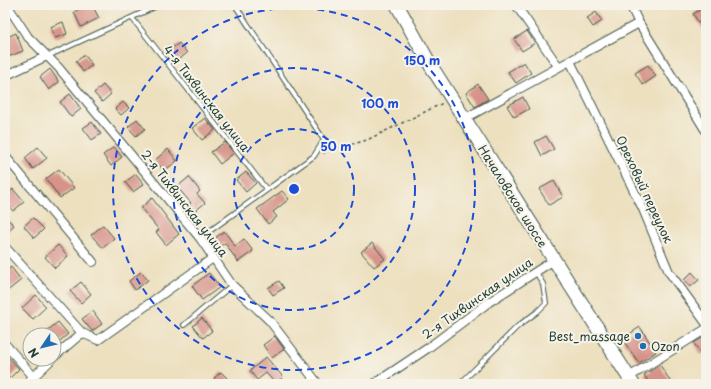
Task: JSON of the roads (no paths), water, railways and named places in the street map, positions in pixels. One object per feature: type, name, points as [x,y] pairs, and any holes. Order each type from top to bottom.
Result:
[{"type":"main road","name":"Началовское шоссе","points":[[397,5],[464,119],[631,380]]},
{"type":"street","name":"2-я Тихвинская улица","points":[[7,5],[28,37],[47,56],[200,238],[232,285],[270,321],[318,384]]},
{"type":"street","points":[[516,5],[558,66]]},
{"type":"street","points":[[630,5],[639,23],[706,130]]},
{"type":"street","points":[[464,119],[558,66],[570,61],[639,23]]},
{"type":"street","points":[[5,76],[47,56]]},
{"type":"street","name":"Ореховый переулок","points":[[570,61],[643,209],[669,272],[706,323]]},
{"type":"street","points":[[5,156],[93,262]]},
{"type":"street","points":[[5,247],[82,333],[98,340],[213,258]]},
{"type":"street","name":"2-я Тихвинская улица","points":[[374,384],[428,348],[489,302],[554,260]]},
{"type":"street","points":[[631,380],[706,329]]},
{"type":"street","points":[[62,350],[82,333]]},
{"type":"street","points":[[5,344],[33,376]]},
{"type":"street","points":[[26,384],[43,367]]},
{"type":"lane","points":[[47,56],[159,5]]},
{"type":"lane","points":[[200,238],[314,156],[324,140],[235,5]]},
{"type":"lane","name":"4-я Тихвинская улица","points":[[132,18],[267,190]]},
{"type":"lane","points":[[460,384],[518,326],[537,312],[546,303],[543,284],[535,271]]},
{"type":"lane","points":[[184,325],[232,285]]},
{"type":"place","name":"Best_massage","points":[[638,336]]},
{"type":"place","name":"Ozon","points":[[643,346]]}]
